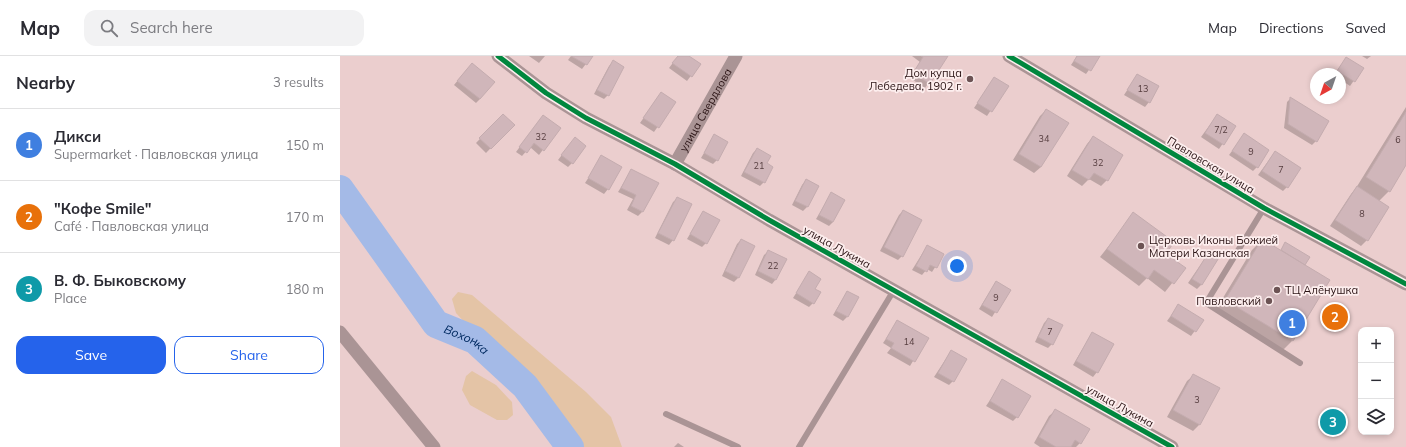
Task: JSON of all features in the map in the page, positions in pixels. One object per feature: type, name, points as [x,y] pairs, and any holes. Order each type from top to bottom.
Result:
[{"type":"street","name":"улица Лукина","points":[[498,56],[546,93],[586,118],[675,164],[769,220],[1172,447]]},
{"type":"street","name":"улица Свердлова","points":[[675,164],[736,56]]},
{"type":"street","name":"Павловская улица","points":[[1009,56],[1264,208],[1406,284]]},
{"type":"street","points":[[340,332],[434,447]]},
{"type":"lane","points":[[1264,208],[1206,303],[1300,363]]},
{"type":"lane","points":[[799,447],[894,290]]},
{"type":"lane","points":[[666,414],[738,447]]},
{"type":"shaded area","points":[[458,292],[472,295],[586,392],[611,417],[622,447],[580,447],[521,370],[468,326],[456,313],[452,299]]},
{"type":"shaded area","points":[[472,371],[496,385],[512,402],[513,415],[507,420],[497,420],[470,405],[462,390],[466,376]]},
{"type":"building","points":[[571,56],[593,56],[587,65]]},
{"type":"building","points":[[678,56],[689,56],[701,64],[692,77],[672,63]]},
{"type":"building","points":[[921,56],[948,56],[930,84],[913,73],[923,57]]},
{"type":"building","points":[[1077,56],[1100,56],[1091,71],[1074,61]]},
{"type":"building","points":[[1346,57],[1364,68],[1355,82],[1346,76],[1346,68],[1339,68]]},
{"type":"building","points":[[613,60],[624,67],[609,96],[597,90]]},
{"type":"building","points":[[472,63],[495,82],[480,99],[457,81]]},
{"type":"building","points":[[1137,74],[1159,86],[1150,103],[1127,90]]},
{"type":"building","points":[[994,77],[1009,86],[992,112],[977,103]]},
{"type":"building","points":[[661,92],[676,102],[659,128],[643,118]]},
{"type":"building","points":[[1290,97],[1329,121],[1317,142],[1288,124]]},
{"type":"building","points":[[1046,109],[1069,123],[1041,167],[1019,154]]},
{"type":"building","points":[[1406,112],[1406,165],[1390,192],[1366,177]]},
{"type":"building","points":[[503,114],[515,125],[491,149],[479,138]]},
{"type":"building","points":[[1217,114],[1236,126],[1224,145],[1205,133]]},
{"type":"building","points":[[543,115],[561,128],[544,151],[534,143],[527,153],[519,147]]},
{"type":"building","points":[[1244,133],[1269,150],[1258,168],[1232,151]]},
{"type":"building","points":[[714,134],[728,142],[718,161],[704,153]]},
{"type":"building","points":[[1093,136],[1123,155],[1108,181],[1094,173],[1089,180],[1072,170]]},
{"type":"building","points":[[575,137],[586,146],[573,164],[561,155]]},
{"type":"building","points":[[757,148],[771,156],[767,163],[773,167],[765,183],[744,172]]},
{"type":"building","points":[[1275,151],[1301,168],[1288,188],[1262,171]]},
{"type":"building","points":[[601,155],[622,167],[609,190],[588,178]]},
{"type":"building","points":[[631,169],[659,183],[643,212],[631,206],[636,195],[621,188]]},
{"type":"building","points":[[806,179],[819,186],[808,207],[795,201]]},
{"type":"building","points":[[1357,186],[1389,207],[1368,241],[1335,220]]},
{"type":"building","points":[[831,192],[845,200],[833,222],[819,215]]},
{"type":"building","points":[[677,197],[692,204],[674,241],[658,233]]},
{"type":"building","points":[[903,210],[922,220],[903,257],[884,247]]},
{"type":"building","points":[[703,211],[720,220],[707,244],[690,234]]},
{"type":"building","name":"Церковь Иконы Божией Матери Казанская","points":[[1133,212],[1174,242],[1166,254],[1186,268],[1174,284],[1154,270],[1148,279],[1107,249]]},
{"type":"building","points":[[741,239],[755,246],[739,278],[725,271]]},
{"type":"building","name":"ТЦ Алёнушка","points":[[1262,239],[1330,280],[1293,341],[1225,300]]},
{"type":"building","points":[[1285,242],[1310,257],[1305,265],[1281,250]]},
{"type":"building","points":[[927,245],[944,254],[937,268],[930,265],[927,272],[916,266]]},
{"type":"building","points":[[768,250],[787,259],[776,280],[758,271]]},
{"type":"building","points":[[1210,250],[1220,256],[1202,285],[1192,279]]},
{"type":"building","points":[[809,271],[821,279],[815,289],[821,292],[814,304],[796,293]]},
{"type":"building","points":[[996,281],[1011,290],[997,313],[982,305]]},
{"type":"building","points":[[847,291],[859,297],[848,317],[836,311]]},
{"type":"building","points":[[1178,304],[1204,320],[1196,332],[1171,316]]},
{"type":"building","points":[[1048,318],[1063,325],[1053,345],[1038,337]]},
{"type":"building","points":[[897,320],[929,338],[915,362],[891,348],[894,343],[886,339]]},
{"type":"building","points":[[1092,332],[1114,344],[1098,373],[1076,361]]},
{"type":"building","points":[[951,350],[967,359],[954,382],[938,373]]},
{"type":"building","points":[[1193,374],[1220,388],[1200,425],[1173,410]]},
{"type":"building","points":[[1002,379],[1031,396],[1018,418],[990,401]]},
{"type":"building","points":[[1055,409],[1090,429],[1081,444],[1075,440],[1071,447],[1056,447],[1039,437]]},
{"type":"waterway","name":"Вохонка","points":[[340,189],[436,324],[475,340],[525,386],[570,447]]},
{"type":"cycle path","points":[[498,56],[546,93],[586,118],[675,164],[769,220],[1172,447]]},
{"type":"cycle path","points":[[1009,56],[1264,208],[1406,284]]},
{"type":"place","name":"Дом купца Лебедева, 1902 г.","points":[[970,79]]},
{"type":"place","name":"Церковь Иконы Божией Матери Казанская","points":[[1141,246]]},
{"type":"place","name":"ТЦ Алёнушка","points":[[1277,290]]},
{"type":"place","name":"Павловский","points":[[1269,301]]},
{"type":"place","name":"\"Кофе Smile\"","points":[[1335,317]]},
{"type":"place","name":"Дикси","points":[[1292,323]]},
{"type":"place","name":"В. Ф. Быковскому","points":[[1333,422]]}]
